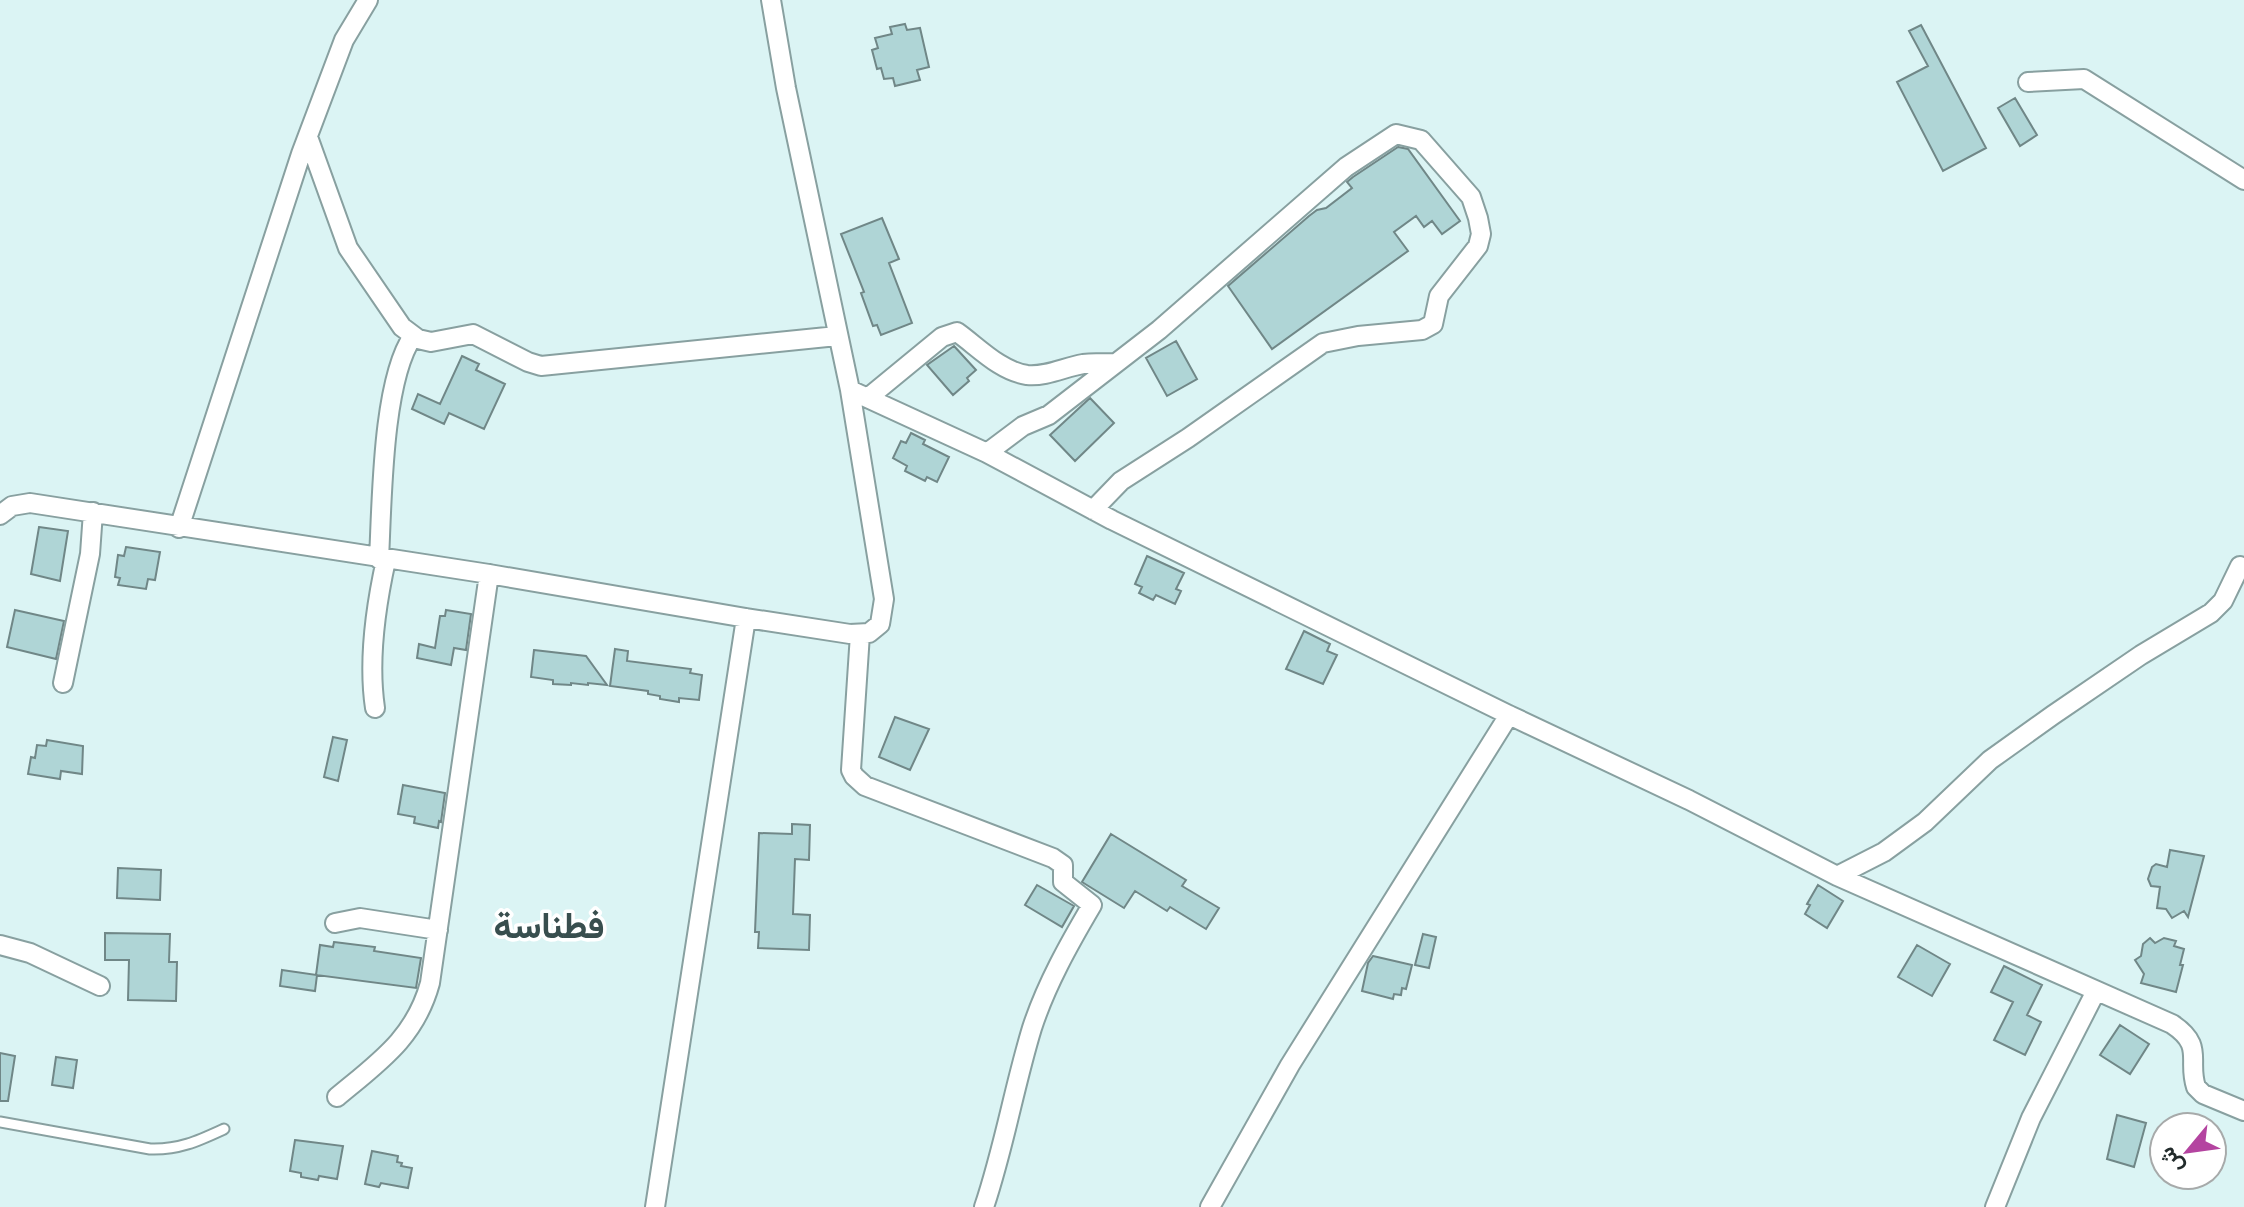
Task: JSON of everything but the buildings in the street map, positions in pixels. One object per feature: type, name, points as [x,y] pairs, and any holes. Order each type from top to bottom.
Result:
[{"type":"street","points":[[179,528],[308,137],[344,40],[368,0]]},
{"type":"street","points":[[0,515],[12,506],[30,503],[382,560],[489,574],[746,618],[869,633],[880,624],[884,599],[850,390],[786,88],[771,0]]},
{"type":"street","points":[[2028,82],[2084,79],[2244,180]]},
{"type":"street","points":[[987,453],[1023,426],[1049,415],[1159,330],[1346,167],[1396,134],[1421,140],[1471,197],[1481,234],[1478,246],[1439,296],[1433,324],[1422,330],[1323,343],[1121,481],[1093,510]]},
{"type":"street","points":[[308,137],[348,248],[389,310],[413,336],[425,342],[435,343],[473,334],[541,366],[837,336]]},
{"type":"street","points":[[869,397],[942,337],[957,332],[987,355],[1027,375],[1084,364],[1115,363]]},
{"type":"street","points":[[375,708],[372,690],[391,409],[399,362],[413,336]]},
{"type":"street","points":[[850,390],[987,453],[1093,510],[1689,800],[1837,876],[2180,1030],[2188,1038],[2193,1051],[2196,1087],[2203,1094],[2244,1111]]},
{"type":"street","points":[[63,683],[90,554],[93,512]]},
{"type":"street","points":[[1837,876],[1884,852],[1925,822],[1990,760],[2053,715],[2141,655],[2211,613],[2223,601],[2240,566]]},
{"type":"street","points":[[337,1097],[403,1040],[418,1016],[430,983],[489,574]]},
{"type":"street","points":[[655,1207],[746,618]]},
{"type":"street","points":[[860,634],[851,770],[854,776],[865,786],[1053,858],[1063,865],[1063,882],[1092,905],[1062,957],[1033,1026],[1001,1158],[984,1207]]},
{"type":"street","points":[[1210,1207],[1290,1065],[1509,715]]},
{"type":"street","points":[[335,923],[360,918],[438,930]]},
{"type":"street","points":[[0,945],[30,953],[100,986]]},
{"type":"street","points":[[1995,1207],[2031,1118],[2096,991]]},
{"type":"lane","points":[[0,1122],[150,1149],[171,1150],[224,1129]]},
{"type":"district","name":"فطناسة","points":[[549,923]]}]
